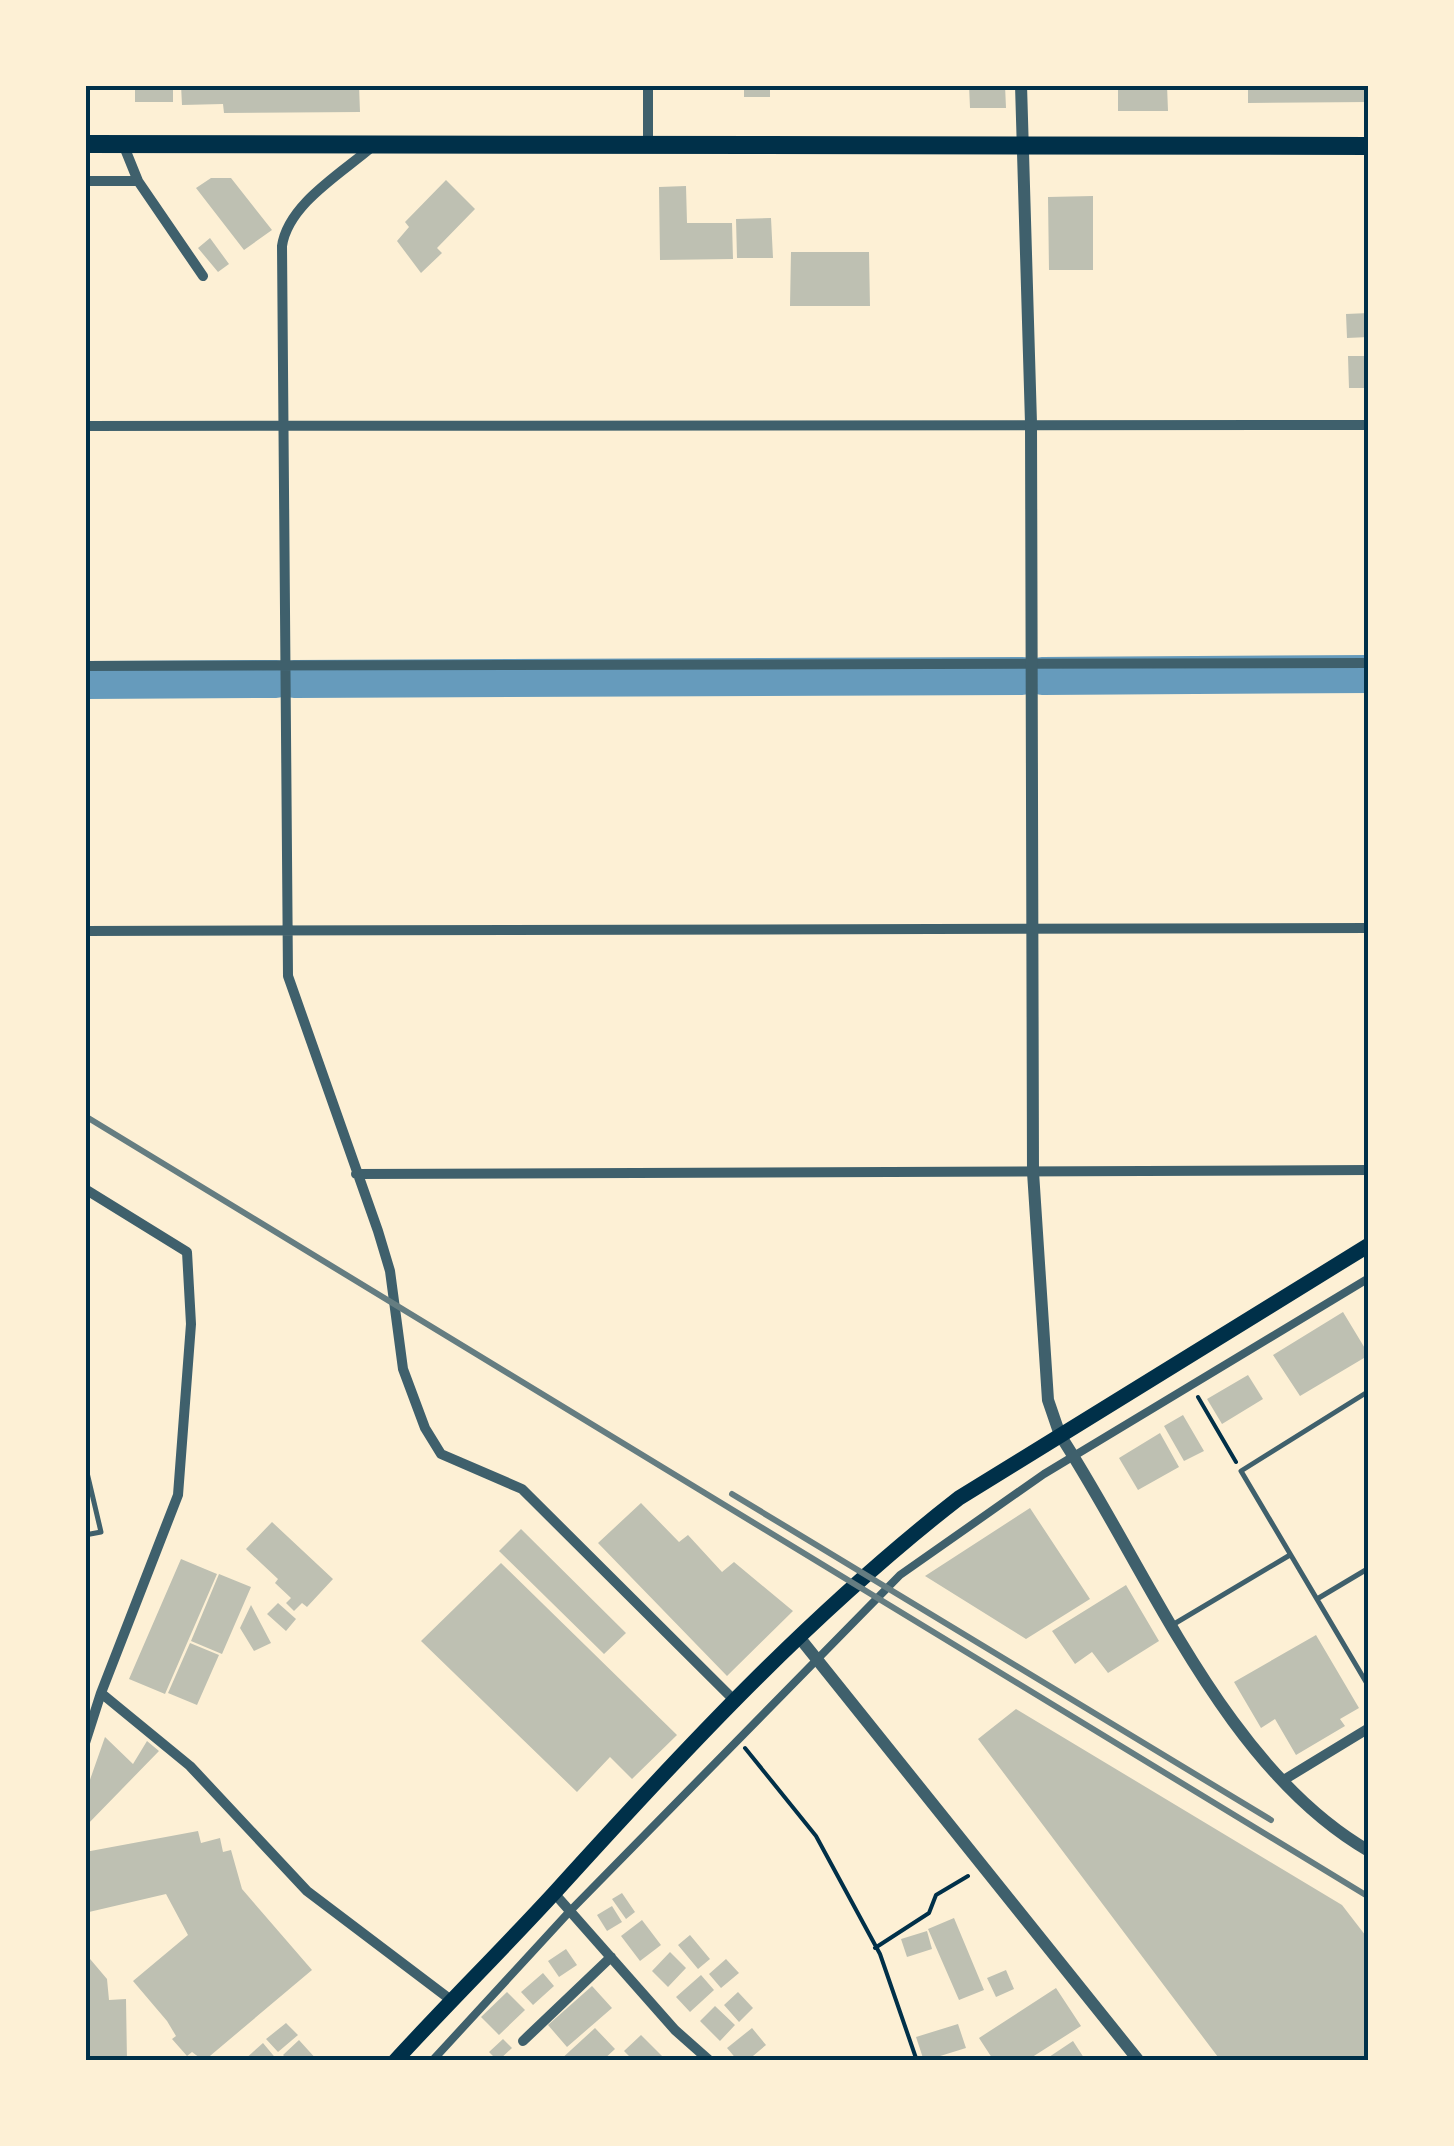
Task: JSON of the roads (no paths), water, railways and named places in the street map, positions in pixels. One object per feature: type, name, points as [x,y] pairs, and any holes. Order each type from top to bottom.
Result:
[{"type":"highway","points":[[85,144],[1369,146]]},
{"type":"main road","points":[[395,2061],[635,1802],[799,1637],[900,1544],[959,1498],[1369,1245]]},
{"type":"street","points":[[648,85],[648,143]]},
{"type":"street","points":[[1022,85],[1031,423],[1034,1172],[1048,1400],[1060,1435],[1224,1712],[1282,1781],[1338,1833],[1369,1851]]},
{"type":"street","points":[[123,144],[138,181],[203,276]]},
{"type":"street","points":[[374,146],[294,215],[284,230],[288,976],[390,1270],[404,1370],[425,1428],[441,1454],[522,1488],[736,1702]]},
{"type":"street","points":[[85,181],[138,181]]},
{"type":"street","points":[[85,426],[1369,425]]},
{"type":"street","points":[[85,666],[1369,663]]},
{"type":"street","points":[[85,931],[1369,928]]},
{"type":"street","points":[[356,1174],[1369,1170]]},
{"type":"street","points":[[85,1189],[187,1252],[190,1324],[178,1495],[85,1744]]},
{"type":"street","points":[[432,2061],[570,1911],[924,1556],[1074,1456],[1369,1278]]},
{"type":"street","points":[[799,1637],[1139,2061]]},
{"type":"street","points":[[101,1693],[190,1766],[307,1891],[451,2000]]},
{"type":"street","points":[[1282,1781],[1369,1728]]},
{"type":"street","points":[[554,1893],[674,2030],[710,2061]]},
{"type":"street","points":[[523,2042],[610,1957]]},
{"type":"lane","points":[[1369,1391],[1241,1471],[1369,1687]]},
{"type":"lane","points":[[85,1464],[102,1532],[85,1535]]},
{"type":"lane","points":[[1174,1624],[1290,1556]]},
{"type":"lane","points":[[1317,1599],[1369,1568]]},
{"type":"lane","points":[[85,1655],[85,1673]]},
{"type":"waterway","points":[[1042,676],[1369,674]]},
{"type":"waterway","points":[[294,679],[1022,676]]},
{"type":"waterway","points":[[85,680],[276,679]]},
{"type":"railway","points":[[85,1116],[1369,1897]]},
{"type":"railway","points":[[732,1494],[1271,1820]]}]
